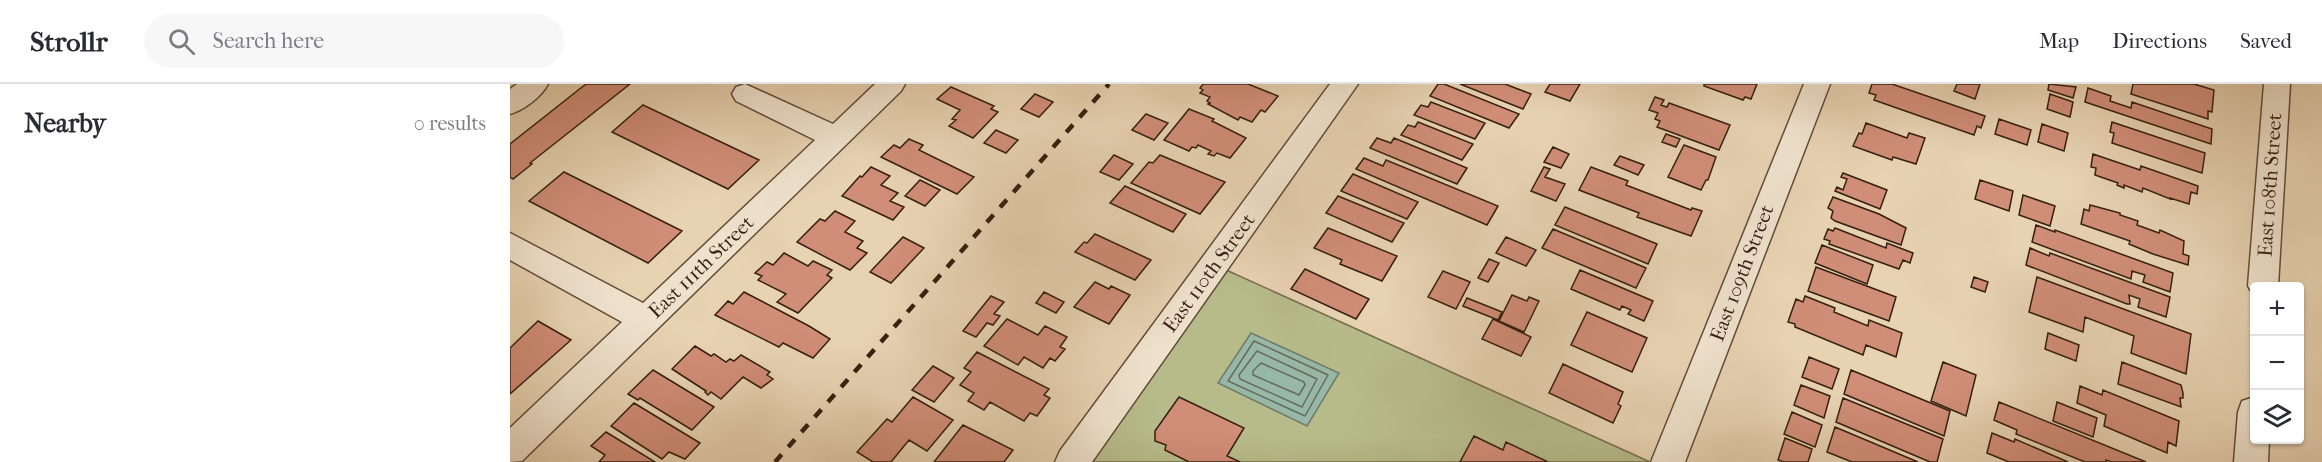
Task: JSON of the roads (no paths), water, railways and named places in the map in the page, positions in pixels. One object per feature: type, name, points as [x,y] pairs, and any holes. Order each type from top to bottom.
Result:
[{"type":"street","points":[[510,104],[535,84]]},
{"type":"street","name":"East 111th Street","points":[[510,450],[892,84]]},
{"type":"street","name":"East 110th Street","points":[[1072,462],[1346,84]]},
{"type":"street","name":"East 109th Street","points":[[1668,462],[1817,84]]},
{"type":"street","name":"East 108th Street","points":[[2263,282],[2277,84]]},
{"type":"street","points":[[745,94],[836,138]]},
{"type":"street","points":[[510,245],[646,320]]},
{"type":"street","points":[[2251,462],[2252,444]]},
{"type":"water","points":[[1251,333],[1339,373],[1307,426],[1218,383]]},
{"type":"railway","points":[[775,462],[1109,84]]}]
